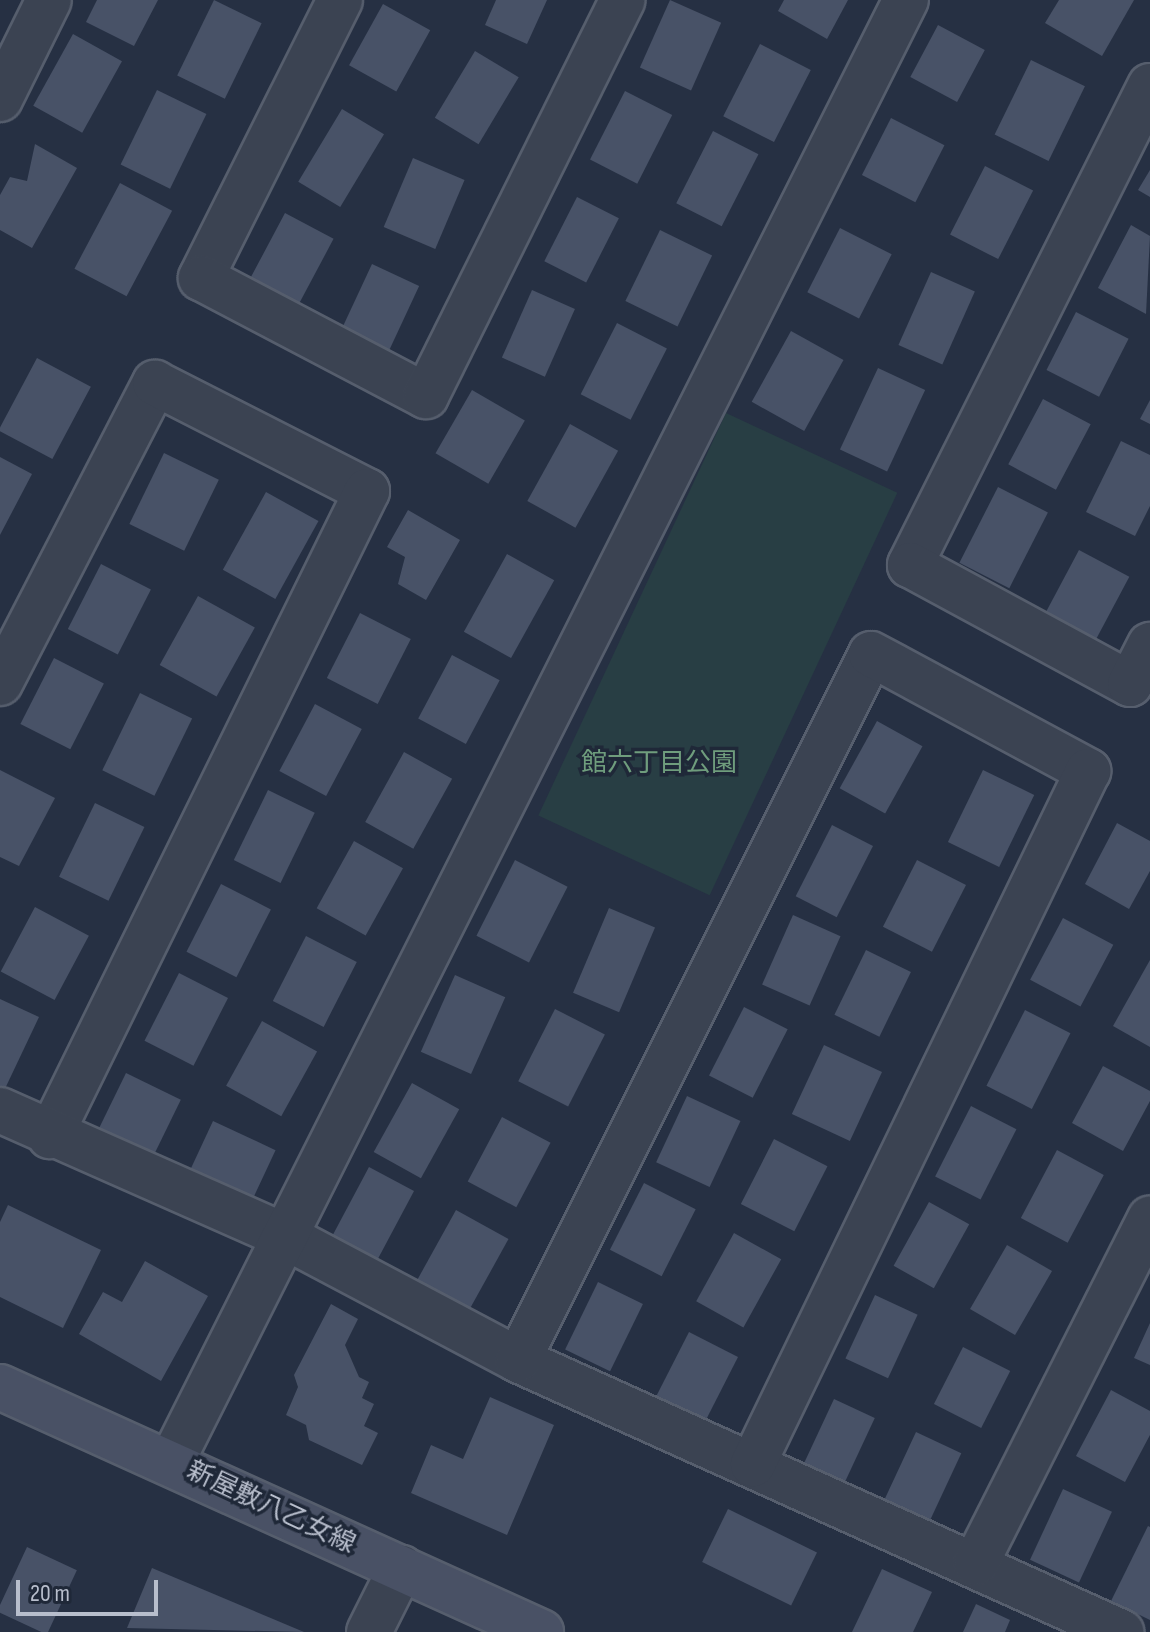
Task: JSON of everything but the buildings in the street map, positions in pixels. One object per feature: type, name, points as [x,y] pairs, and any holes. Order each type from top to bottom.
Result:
[{"type":"street","points":[[0,99],[49,0]]},
{"type":"street","points":[[340,0],[201,278],[426,396],[623,0]]},
{"type":"street","points":[[172,1461],[906,0]]},
{"type":"street","points":[[1150,86],[910,565],[1130,684],[1150,645]]},
{"type":"street","points":[[0,683],[155,383],[367,491],[50,1136]]},
{"type":"street","points":[[518,1360],[871,654],[1088,771],[753,1464]]},
{"type":"street","points":[[0,1110],[50,1136],[286,1237],[518,1360],[976,1563],[1121,1632]]},
{"type":"street","points":[[976,1563],[1150,1218]]},
{"type":"street","name":"新屋敷八乙女線","points":[[0,1387],[172,1461],[541,1632]]},
{"type":"street","points":[[369,1632],[401,1568]]},
{"type":"green space","name":"館六丁目公園","points":[[726,413],[897,493],[710,895],[538,815]]}]
